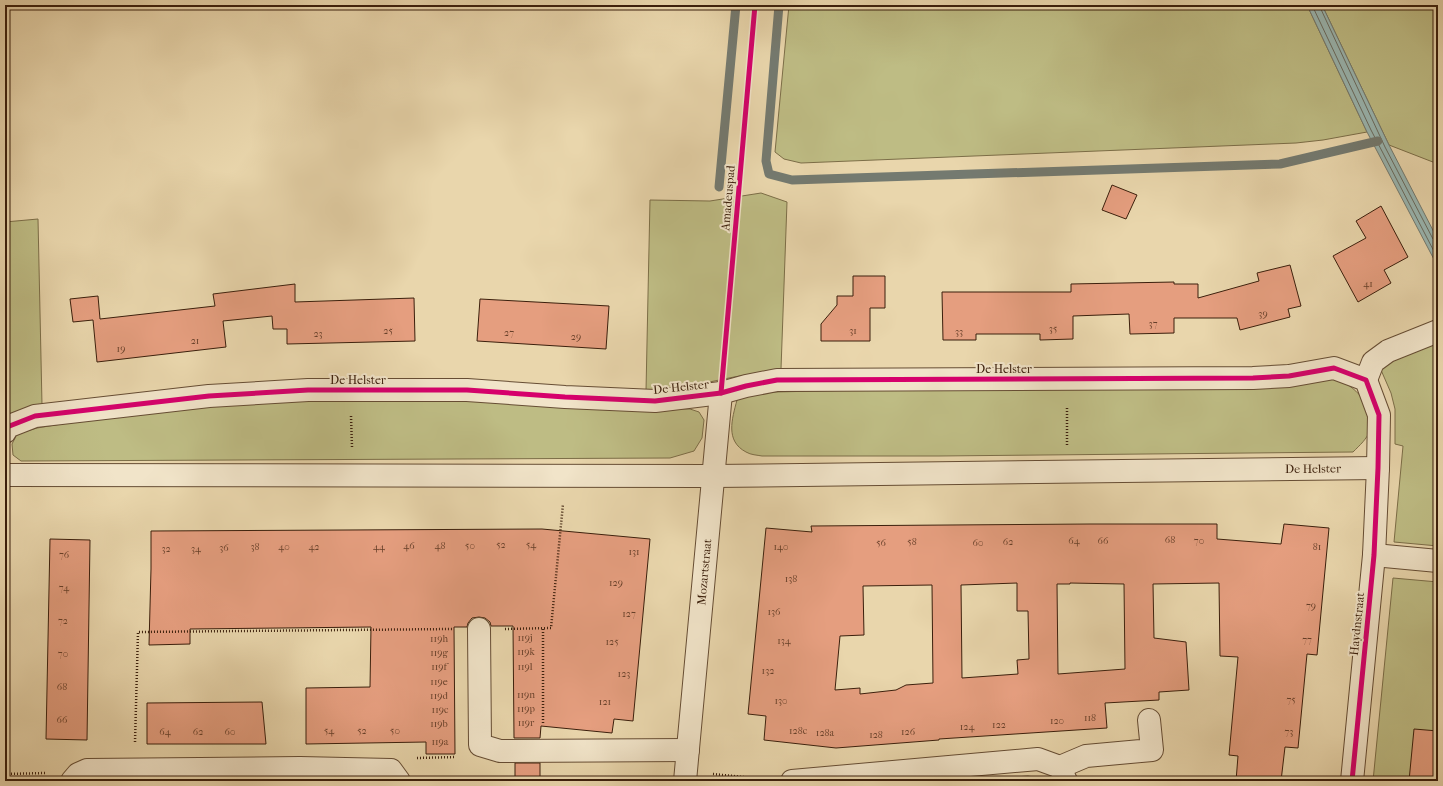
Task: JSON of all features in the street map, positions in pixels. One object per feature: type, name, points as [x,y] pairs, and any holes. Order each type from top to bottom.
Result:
[{"type":"street","points":[[1378,468],[1379,415],[1366,380],[1373,362],[1388,351],[1438,331]]},
{"type":"street","name":"De Helster","points":[[5,432],[7,427],[35,416],[209,396],[308,390],[467,390],[565,397],[655,401],[721,393],[778,380],[1253,378],[1289,376],[1334,368],[1366,380]]},
{"type":"street","name":"Mozartstraat","points":[[686,768],[721,393]]},
{"type":"street","name":"De Helster","points":[[5,475],[713,476],[1378,468]]},
{"type":"street","name":"Haydnstraat","points":[[1352,781],[1374,555],[1378,468]]},
{"type":"street","points":[[1374,555],[1438,561]]},
{"type":"street","points":[[479,629],[480,745],[500,751],[544,750],[686,768]]},
{"type":"street","points":[[792,781],[1038,759],[1063,774],[1086,756],[1152,750],[1149,720]]},
{"type":"street","points":[[75,778],[87,770],[300,768],[395,775]]},
{"type":"path","points":[[1066,472],[1068,379]]},
{"type":"path","points":[[350,390],[352,476]]},
{"type":"path","points":[[135,770],[138,632],[551,628],[566,476]]},
{"type":"path","points":[[543,629],[544,750]]},
{"type":"path","points":[[395,775],[410,758],[461,756],[480,745]]},
{"type":"path","points":[[686,768],[765,779]]},
{"type":"path","points":[[5,774],[67,773],[75,778]]},
{"type":"shaded area","points":[[789,5],[1307,5],[1367,132],[1296,143],[801,163],[784,159],[775,152]]},
{"type":"shaded area","points":[[1322,5],[1438,5],[1438,164],[1389,145]]},
{"type":"shaded area","points":[[761,193],[787,202],[781,369],[675,389],[646,391],[650,200],[710,201]]},
{"type":"shaded area","points":[[38,219],[42,405],[5,419],[5,222]]},
{"type":"shaded area","points":[[1438,340],[1438,546],[1394,542],[1403,446],[1395,444],[1395,409],[1391,393],[1381,370],[1383,365]]},
{"type":"shaded area","points":[[1331,379],[1346,384],[1359,394],[1371,415],[1369,433],[1353,452],[762,456],[750,454],[739,447],[735,442],[732,429],[733,415],[737,400],[753,394],[775,392]]},
{"type":"shaded area","points":[[422,398],[616,408],[690,409],[699,412],[704,420],[702,438],[694,451],[670,458],[21,461],[13,455],[12,444],[17,434],[37,428],[116,415],[286,400]]},
{"type":"shaded area","points":[[1393,578],[1438,582],[1438,781],[1373,781]]},
{"type":"shaded area","points":[[1028,776],[1039,778],[1043,781],[962,781]]},
{"type":"shaded area","points":[[360,778],[368,781],[182,781]]},
{"type":"water","points":[[1307,5],[1322,5],[1389,145],[1438,240],[1438,267],[1367,132]]},
{"type":"building","points":[[1112,185],[1137,195],[1126,219],[1102,210]]},
{"type":"building","points":[[1381,206],[1408,257],[1384,270],[1391,283],[1358,302],[1333,256],[1366,238],[1356,221]]},
{"type":"building","points":[[1290,265],[1301,306],[1288,309],[1290,317],[1240,330],[1237,318],[1174,318],[1174,333],[1130,334],[1129,314],[1073,316],[1073,339],[1040,340],[1040,334],[976,334],[976,340],[943,340],[942,292],[1071,292],[1071,284],[1174,282],[1174,284],[1198,284],[1198,298],[1259,281],[1257,273]]},
{"type":"building","points":[[853,276],[885,276],[885,308],[870,308],[870,341],[821,341],[821,324],[837,305],[837,296],[853,296]]},
{"type":"building","points":[[295,284],[295,302],[414,298],[415,341],[287,344],[287,329],[273,329],[272,316],[223,321],[226,347],[97,362],[93,320],[73,322],[70,299],[98,296],[100,319],[215,306],[213,294]]},
{"type":"building","points":[[480,299],[609,306],[606,349],[477,341]]},
{"type":"building","points":[[1217,524],[1217,539],[1281,544],[1284,524],[1329,528],[1317,655],[1307,654],[1298,748],[1285,747],[1281,781],[1236,781],[1238,756],[1229,755],[1238,657],[1220,656],[1219,583],[1153,584],[1154,638],[1186,642],[1189,690],[1159,692],[1159,700],[1105,703],[1107,728],[939,739],[836,748],[764,740],[766,716],[748,714],[766,528],[812,532],[811,526]],"holes":[[[1017,583],[1017,611],[1028,611],[1029,659],[1017,660],[1018,674],[962,678],[961,585]],[[1057,584],[1124,584],[1125,669],[1058,674]],[[932,585],[933,683],[906,685],[896,690],[860,694],[860,688],[835,690],[840,636],[864,635],[863,586]]]},
{"type":"building","points":[[542,529],[650,539],[633,721],[614,719],[612,733],[541,726],[540,738],[514,738],[513,626],[491,626],[490,622],[485,618],[472,618],[467,627],[454,627],[455,754],[426,754],[426,742],[306,744],[306,688],[370,687],[371,627],[190,629],[190,644],[149,645],[151,531]]},
{"type":"building","points":[[50,539],[90,540],[87,740],[46,739]]},
{"type":"building","points":[[262,702],[266,744],[147,744],[147,703]]},
{"type":"building","points":[[1414,729],[1438,731],[1438,781],[1409,781]]},
{"type":"building","points":[[515,763],[540,763],[540,781],[515,781]]},
{"type":"waterway","points":[[719,187],[736,5]]},
{"type":"waterway","points":[[779,5],[766,161],[769,174],[792,180],[1280,164],[1378,141]]},
{"type":"cycle path","name":"Amadeuspad","points":[[721,393],[755,5]]},
{"type":"cycle path","points":[[5,432],[7,427],[35,416],[209,396],[308,390],[467,390],[565,397],[655,401],[721,393],[777,380],[1253,378],[1289,376],[1334,368],[1366,380],[1379,415],[1374,555],[1352,781]]}]
